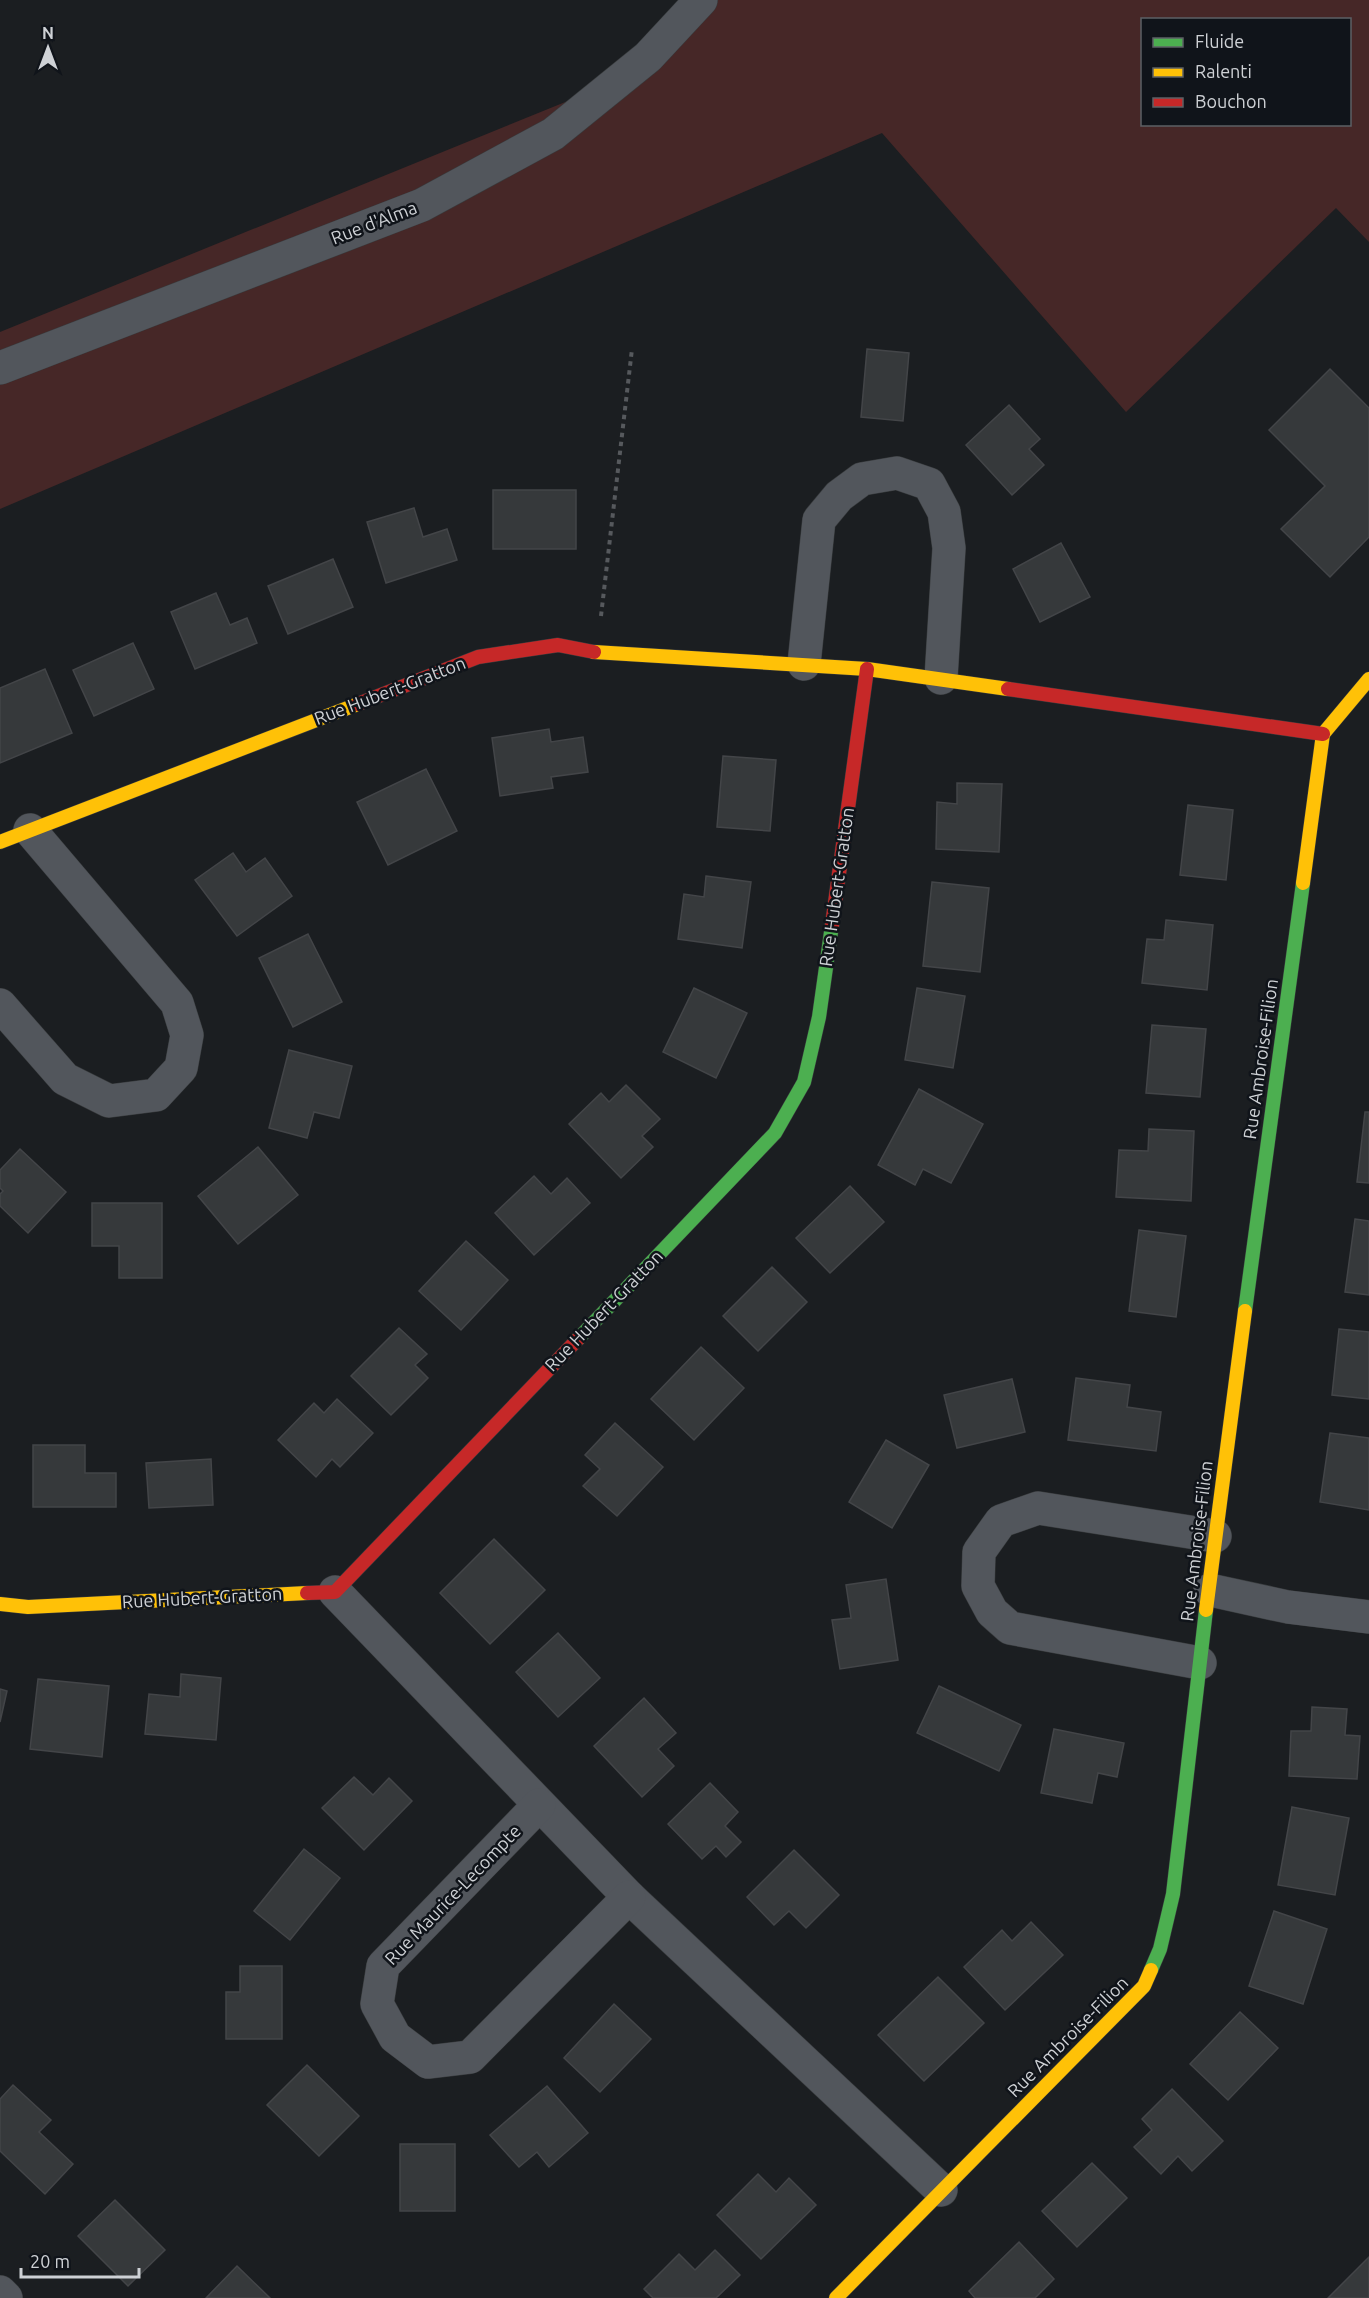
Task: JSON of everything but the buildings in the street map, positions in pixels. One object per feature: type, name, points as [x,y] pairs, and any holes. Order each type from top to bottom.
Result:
[{"type":"street","name":"Rue d'Alma","points":[[0,368],[422,205],[553,134],[648,57],[701,0]]},
{"type":"street","points":[[804,664],[819,520],[839,496],[862,479],[897,473],[929,484],[944,512],[949,548],[940,678]]},
{"type":"street","name":"Rue Hubert-Gratton","points":[[0,842],[478,657],[558,645],[596,652],[867,669],[1323,734]]},
{"type":"street","name":"Rue Hubert-Gratton","points":[[0,1604],[28,1606],[335,1592],[775,1133],[804,1082],[819,1017],[867,669]]},
{"type":"street","points":[[1323,734],[1369,679]]},
{"type":"street","name":"Rue Ambroise-Filion","points":[[836,2298],[940,2190],[1144,1986],[1160,1949],[1173,1894],[1215,1536],[1323,734]]},
{"type":"street","points":[[0,1005],[65,1080],[109,1101],[156,1095],[181,1068],[188,1035],[177,1003],[30,830]]},
{"type":"street","points":[[1200,1663],[1010,1628],[992,1612],[978,1586],[979,1552],[1001,1521],[1038,1508],[1215,1536]]},
{"type":"street","points":[[1210,1590],[1288,1606],[1369,1617]]},
{"type":"street","points":[[335,1592],[629,1898],[940,2190]]},
{"type":"street","name":"Rue Maurice-Lecompte","points":[[539,1805],[383,1966],[377,2004],[395,2037],[428,2062],[470,2057],[629,1898]]},
{"type":"street","points":[[0,2292],[6,2298]]},
{"type":"path","points":[[596,652],[632,349]]},
{"type":"shaded area","points":[[706,0],[1369,0],[1369,242],[1336,208],[1126,412],[882,133],[0,509],[0,332],[622,79]]},
{"type":"traffic: fast","points":[[1245,1311],[1303,883]]},
{"type":"traffic: fast","points":[[578,1339],[775,1133],[804,1082],[819,1017],[832,925]]},
{"type":"traffic: fast","points":[[1151,1970],[1160,1949],[1173,1894],[1206,1610]]},
{"type":"traffic: slow","points":[[594,652],[867,669],[1008,689]]},
{"type":"traffic: slow","points":[[1303,883],[1323,734],[1369,679]]},
{"type":"traffic: slow","points":[[0,842],[358,704]]},
{"type":"traffic: slow","points":[[1206,1610],[1245,1311]]},
{"type":"traffic: slow","points":[[0,1604],[28,1607],[307,1593]]},
{"type":"traffic: slow","points":[[836,2298],[1144,1986],[1151,1970]]},
{"type":"traffic: jam","points":[[358,704],[478,657],[558,645],[594,652]]},
{"type":"traffic: jam","points":[[832,925],[867,669]]},
{"type":"traffic: jam","points":[[1008,689],[1323,734]]},
{"type":"traffic: jam","points":[[307,1593],[335,1592],[578,1339]]}]
